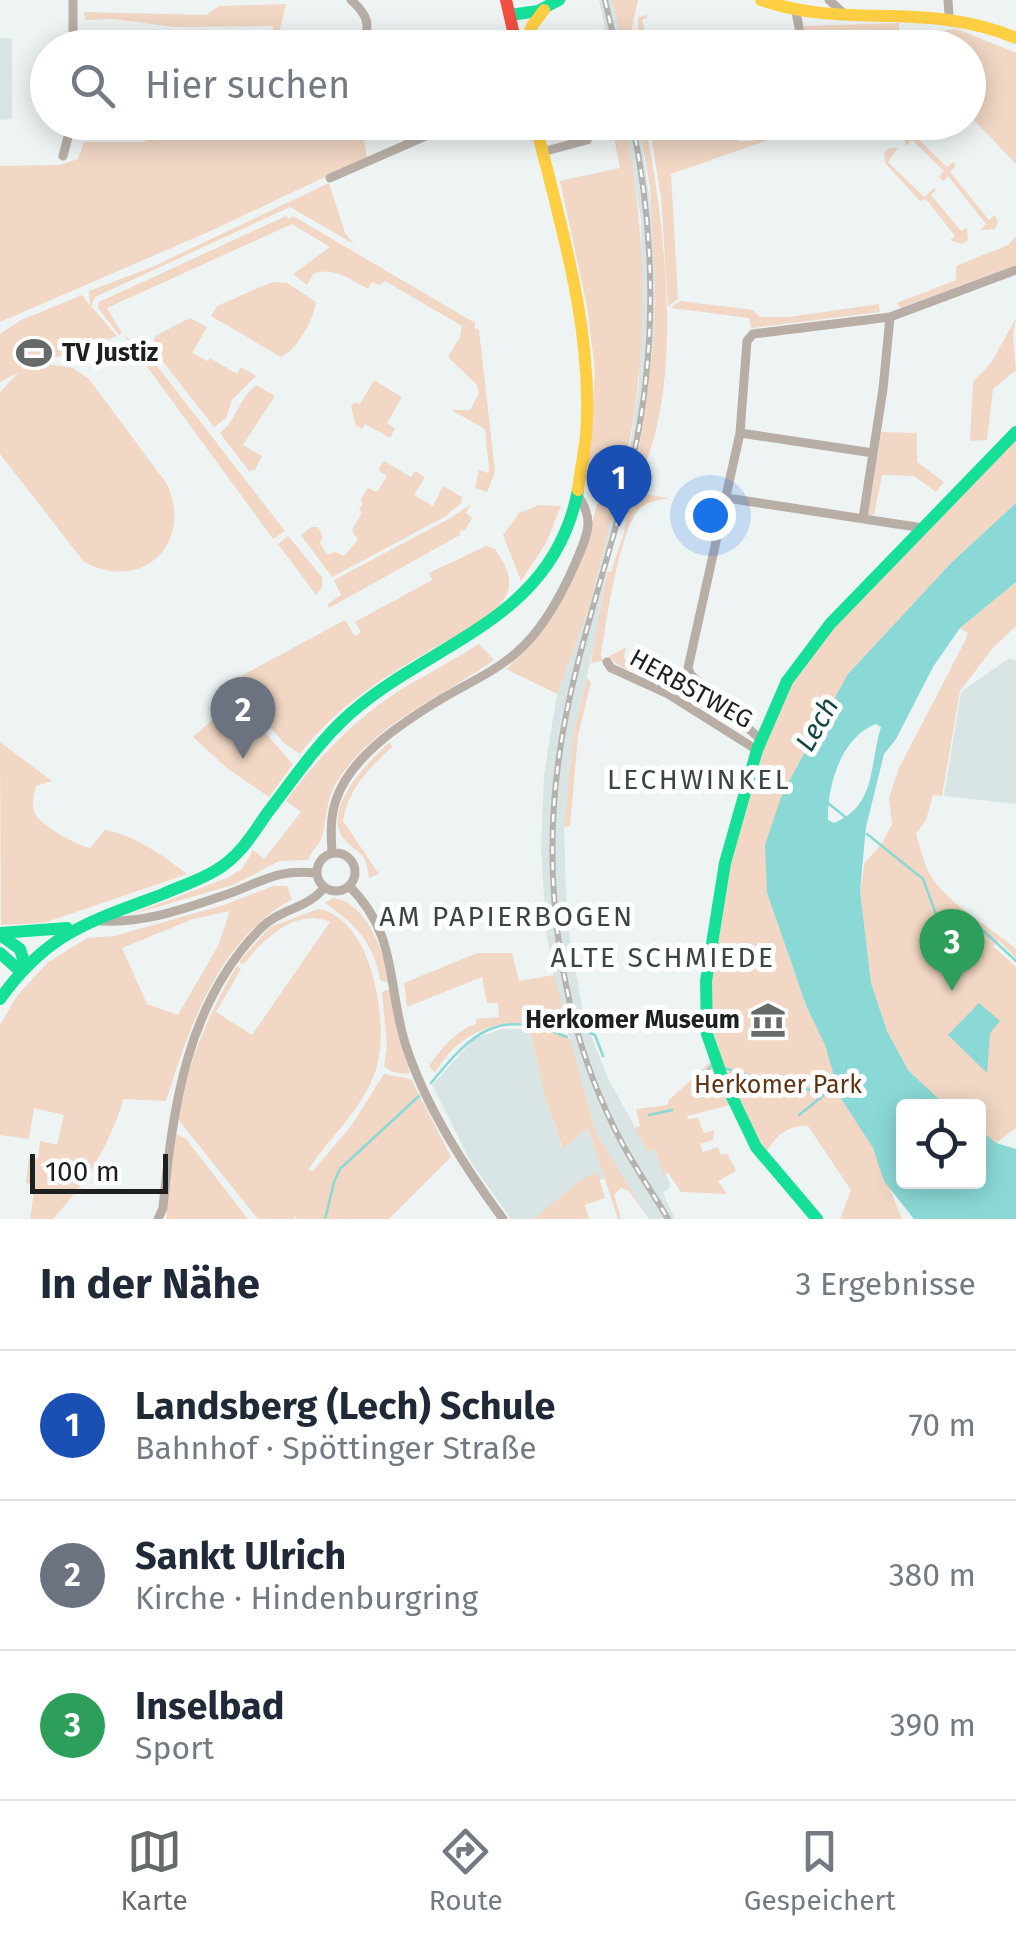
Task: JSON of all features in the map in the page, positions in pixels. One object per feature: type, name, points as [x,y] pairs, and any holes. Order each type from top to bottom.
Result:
[{"type":"street","points":[[73,0],[73,30]]},
{"type":"street","points":[[350,0],[366,13],[368,30]]},
{"type":"street","points":[[508,9],[520,0]]},
{"type":"street","points":[[530,30],[545,8],[558,0]]},
{"type":"street","points":[[761,0],[796,12],[894,10],[949,15],[975,20],[1016,38]]},
{"type":"street","points":[[830,0],[842,12]]},
{"type":"street","points":[[948,0],[949,15]]},
{"type":"street","points":[[508,9],[545,8]]},
{"type":"street","points":[[796,12],[800,30]]},
{"type":"street","points":[[63,156],[67,140]]},
{"type":"street","points":[[330,178],[417,140]]},
{"type":"street","points":[[0,934],[74,926],[163,894],[232,860],[340,724],[374,696],[475,634],[523,596],[565,536],[577,494],[584,436],[585,351],[579,308],[539,140]]},
{"type":"street","points":[[542,152],[587,140]]},
{"type":"street","points":[[758,745],[688,668],[740,432],[749,338],[890,317],[1016,270]]},
{"type":"street","points":[[864,518],[884,390],[890,317]]},
{"type":"street","points":[[740,432],[874,452]]},
{"type":"street","points":[[817,1219],[756,1146],[718,1066],[705,1016],[709,954],[725,864],[758,745],[787,681],[830,624],[1016,432]]},
{"type":"street","points":[[332,853],[335,802],[362,761],[423,712],[516,653],[536,632],[572,570],[587,532],[588,509],[577,494]]},
{"type":"street","points":[[726,498],[923,528]]},
{"type":"street","name":"HERBSTWEG","points":[[606,662],[758,745]]},
{"type":"street","points":[[332,853],[346,856],[355,873],[349,886],[337,891],[324,888],[316,873],[320,860],[332,853]]},
{"type":"street","points":[[91,920],[125,922],[222,896],[274,874],[316,873]]},
{"type":"street","points":[[349,886],[370,912],[384,942],[394,972],[401,1028],[417,1075],[458,1152],[503,1219]]},
{"type":"street","points":[[158,1219],[163,1208],[172,1118],[180,1081],[193,1037],[214,992],[232,961],[260,928],[271,919],[312,902],[324,888]]},
{"type":"street","points":[[0,999],[22,968],[74,926]]},
{"type":"street","points":[[0,934],[20,949],[22,968]]},
{"type":"street","points":[[0,954],[22,968]]},
{"type":"shaded area","points":[[599,0],[612,0],[619,30],[605,30]]},
{"type":"shaded area","points":[[0,38],[12,38],[12,119],[0,120]]},
{"type":"shaded area","points":[[628,140],[641,140],[655,239],[654,338],[632,492],[625,494],[606,571],[598,629],[573,736],[564,828],[567,921],[584,1018],[607,1076],[647,1150],[655,1149],[671,1186],[663,1193],[675,1219],[649,1219],[595,1131],[557,993],[546,931],[541,847],[544,775],[557,694],[588,611],[629,453],[639,384],[641,220]]},
{"type":"shaded area","points":[[1008,659],[1016,660],[1016,804],[944,796],[961,692]]},
{"type":"shaded area","points":[[502,1029],[530,1029],[543,1090],[562,1148],[588,1128],[605,1178],[575,1191],[543,1219],[511,1219],[470,1161],[432,1085],[475,1038]]},
{"type":"green space","points":[[612,0],[638,0],[632,30],[619,30]]},
{"type":"green space","points":[[286,4],[280,30],[273,30],[273,26],[175,27],[113,19],[85,20],[84,12],[206,15],[219,6]]},
{"type":"green space","points":[[647,15],[642,20],[645,30],[638,30],[638,17]]},
{"type":"green space","points":[[899,23],[899,30],[804,30],[804,26]]},
{"type":"green space","points":[[986,41],[1016,53],[1016,164],[986,133]]},
{"type":"green space","points":[[364,140],[367,157],[215,229],[0,322],[0,166],[60,165],[78,159],[84,142]]},
{"type":"green space","points":[[614,140],[628,140],[641,258],[641,350],[620,485],[587,478],[595,370],[587,306],[560,181],[620,168]]},
{"type":"green space","points":[[642,140],[648,140],[659,210],[667,309],[666,358],[651,450],[634,489],[654,338],[650,188]]},
{"type":"green space","points":[[652,140],[769,140],[671,174],[678,299],[668,306],[661,197]]},
{"type":"green space","points":[[912,140],[919,140],[947,167],[953,162],[956,166],[950,172],[989,220],[995,215],[995,229],[980,230],[986,224],[948,176],[943,181],[939,177],[944,171]]},
{"type":"green space","points":[[898,148],[888,162],[924,197],[934,188],[931,195],[961,231],[967,228],[968,240],[962,244],[950,240],[955,236],[926,199],[920,201],[885,163],[884,152]]},
{"type":"green space","points":[[329,183],[345,233],[354,244],[290,207],[95,297],[91,306],[117,336],[40,363],[73,368],[89,379],[167,484],[174,506],[174,526],[168,543],[143,567],[105,570],[84,562],[0,454],[0,392],[19,372],[0,382],[0,334],[21,320],[82,295],[90,305],[89,291],[152,267]]},
{"type":"green space","points":[[293,216],[475,323],[479,330],[495,472],[487,492],[475,488],[479,470],[488,473],[489,469],[485,429],[451,410],[470,410],[479,393],[477,385],[448,357],[462,326],[385,281],[379,285],[372,282],[368,289],[341,275],[320,272],[313,274],[307,285],[293,274],[330,247],[292,224],[107,308],[122,333],[119,335],[98,308],[99,302]]},
{"type":"green space","points":[[1016,236],[1016,265],[900,308],[897,303],[956,280],[956,266],[1008,245]]},
{"type":"green space","points":[[272,282],[287,283],[316,302],[304,333],[281,357],[211,316],[217,306]]},
{"type":"green space","points":[[680,301],[753,310],[760,317],[788,317],[879,304],[880,312],[751,328],[749,318],[671,308]]},
{"type":"green space","points":[[190,318],[207,327],[192,353],[207,361],[210,358],[237,374],[241,367],[256,376],[232,400],[226,418],[214,427],[154,350],[157,335]]},
{"type":"green space","points":[[1016,318],[1016,370],[993,389],[987,440],[970,441],[973,382],[991,363]]},
{"type":"green space","points":[[124,335],[144,349],[285,531],[273,539]]},
{"type":"green space","points":[[374,380],[402,397],[387,423],[395,429],[390,438],[365,424],[362,429],[356,426],[351,407],[354,402],[360,404]]},
{"type":"green space","points":[[256,385],[275,396],[243,445],[262,456],[255,470],[249,471],[220,433]]},
{"type":"green space","points":[[881,432],[917,433],[917,462],[944,482],[936,492],[914,476],[882,475],[874,515],[868,515]]},
{"type":"green space","name":"Herkomer Park","points":[[1016,436],[1016,503],[952,562],[848,674],[767,893],[807,1008],[825,1045],[840,1096],[873,1148],[902,1219],[840,1219],[851,1190],[808,1126],[783,1132],[767,1151],[754,1133],[723,1065],[709,998],[731,864],[761,756],[790,684],[830,629]]},
{"type":"green space","points":[[384,461],[411,477],[415,471],[425,477],[414,495],[433,506],[443,486],[462,497],[461,503],[446,516],[332,577],[301,535],[318,527],[327,555],[335,552],[344,556],[358,540],[352,530],[362,512],[360,501],[368,488],[377,492],[387,476],[378,470]]},
{"type":"green space","points":[[602,487],[619,490],[588,611],[557,694],[506,669],[543,630],[569,587]]},
{"type":"green space","points":[[632,492],[668,498],[642,506],[632,521],[610,601],[601,656],[604,661],[591,663],[607,572],[611,572],[624,532]]},
{"type":"green space","points":[[471,504],[466,513],[472,518],[460,535],[329,608],[328,604],[341,595],[334,580]]},
{"type":"green space","points":[[539,505],[561,506],[546,543],[521,581],[503,535],[519,513]]},
{"type":"green space","points":[[288,536],[322,577],[322,587],[316,595],[278,544]]},
{"type":"green space","points":[[486,546],[495,549],[509,579],[507,592],[497,608],[358,697],[327,723],[300,754],[284,743],[230,682],[345,620],[355,636],[361,632],[355,622],[432,580],[429,573]]},
{"type":"green space","points":[[1016,582],[1016,626],[993,648],[960,691],[942,796],[933,795],[926,820],[916,834],[935,882],[1016,949],[1016,958],[999,941],[993,946],[1016,967],[1016,1128],[996,1143],[986,1134],[986,1099],[938,1099],[908,1070],[887,1031],[871,983],[860,890],[865,862],[881,845],[892,824],[889,798],[899,768],[965,641],[968,633],[960,628]]},
{"type":"green space","points":[[479,644],[494,660],[384,731],[347,767],[333,789],[322,837],[308,860],[279,861],[233,885],[126,916],[227,878],[242,869],[253,850],[264,859],[301,812],[286,801],[331,747],[384,701]]},
{"type":"green space","points":[[626,647],[624,657],[628,665],[680,678],[713,708],[711,714],[651,677],[621,667],[608,657]]},
{"type":"green space","points":[[587,678],[591,682],[578,736],[570,825],[564,828],[573,736]]},
{"type":"green space","points":[[235,699],[293,764],[269,797],[228,769],[193,737]]},
{"type":"green space","points":[[0,742],[52,781],[36,786],[33,798],[35,814],[48,827],[90,848],[105,830],[128,837],[187,874],[44,923],[1,925]]},
{"type":"green space","points":[[390,742],[392,747],[355,789],[343,821],[379,874],[369,878],[363,857],[344,839],[338,827],[338,814],[350,786]]},
{"type":"green space","points":[[273,886],[287,886],[292,899],[266,917],[226,961],[197,1014],[166,1101],[124,1099],[103,1149],[76,1191],[53,1219],[30,1219],[35,1185],[26,1183],[29,1158],[38,1159],[40,1141],[57,1145],[64,1115],[34,1108],[29,1139],[0,1135],[0,1025],[17,996],[47,963],[87,938],[114,936],[224,905]],"holes":[[[230,911],[218,946],[178,1015],[147,1004],[122,948],[193,919]]]},
{"type":"green space","points":[[333,898],[356,909],[365,919],[378,944],[389,983],[380,980],[362,935],[325,903]]},
{"type":"green space","points":[[318,909],[337,917],[353,932],[365,954],[374,979],[381,1032],[379,1056],[368,1089],[308,1170],[313,1171],[351,1126],[384,1074],[411,1079],[451,1157],[389,1219],[296,1219],[295,1215],[293,1219],[258,1219],[177,1118],[200,1039],[237,966],[241,969],[216,1012],[252,1035],[330,922],[317,918],[293,922],[271,936],[244,964],[239,962],[270,927]]},
{"type":"green space","points":[[477,953],[512,953],[519,981],[554,975],[569,1034],[531,1023],[494,1026],[461,1043],[435,1073],[429,1066],[443,1047],[476,1024],[476,1019],[499,1017],[498,1003],[487,1003],[482,977],[407,1007],[404,983]]},
{"type":"green space","points":[[390,989],[397,1033],[410,1073],[396,1073],[384,1066],[387,1047],[382,992]]},
{"type":"green space","points":[[530,1029],[548,1030],[570,1039],[595,1131],[649,1219],[629,1191],[621,1188],[614,1195],[618,1219],[588,1128],[563,1149],[543,1090]]},
{"type":"green space","points":[[710,1062],[730,1105],[687,1116],[698,1118],[704,1133],[714,1130],[713,1140],[700,1144],[703,1152],[718,1147],[721,1155],[727,1153],[736,1171],[718,1181],[727,1194],[681,1192],[668,1173],[664,1175],[655,1150],[647,1151],[635,1128],[640,1126],[636,1109],[668,1105]]},
{"type":"green space","points":[[176,1134],[186,1139],[248,1219],[166,1219]]},
{"type":"green space","points":[[597,1172],[605,1198],[585,1205],[589,1219],[534,1219],[579,1181]]},
{"type":"water","points":[[1016,503],[1016,582],[960,628],[884,754],[866,827],[860,890],[871,983],[887,1031],[908,1070],[939,1099],[896,1099],[896,1189],[986,1189],[986,1134],[996,1143],[1016,1149],[1016,1219],[914,1219],[884,1181],[873,1148],[840,1097],[825,1045],[807,1008],[767,893],[765,845],[783,792],[848,674],[952,562]],"holes":[[[876,724],[881,727],[869,782],[858,806],[834,823],[828,820],[830,792],[845,751],[864,730]]]},
{"type":"water","points":[[979,1003],[1000,1021],[990,1033],[987,1073],[948,1035]]},
{"type":"waterway","points":[[828,803],[849,820]]},
{"type":"waterway","points":[[867,834],[923,879],[936,914],[972,920],[1016,961]]},
{"type":"waterway","points":[[431,1083],[461,1049],[490,1029],[523,1024],[567,1037]]},
{"type":"waterway","points":[[590,1033],[595,1035],[603,1056]]},
{"type":"waterway","points":[[693,1091],[711,1066]]},
{"type":"waterway","points":[[724,1068],[841,1096]]},
{"type":"waterway","points":[[748,1077],[758,1095]]},
{"type":"waterway","points":[[799,1115],[824,1095]]},
{"type":"waterway","points":[[325,1219],[340,1169],[419,1096]]},
{"type":"waterway","points":[[649,1115],[672,1110]]},
{"type":"railway","points":[[605,0],[612,30]]},
{"type":"railway","points":[[636,140],[649,246],[647,372],[634,454],[565,719],[554,805],[553,854],[560,954],[583,1050],[621,1141],[668,1219]]},
{"type":"traffic: fast","points":[[510,15],[538,11],[559,0]]},
{"type":"traffic: fast","points":[[817,1219],[756,1147],[721,1074],[707,1034],[706,981],[725,863],[757,750],[787,681],[830,624],[1016,432]]},
{"type":"traffic: fast","points":[[0,999],[35,958],[72,932],[198,880],[233,857],[340,723],[373,695],[480,627],[513,602],[542,572],[564,536],[578,490]]},
{"type":"traffic: fast","points":[[0,933],[67,928]]},
{"type":"traffic: fast","points":[[0,935],[20,949],[25,966]]},
{"type":"traffic: fast","points":[[0,953],[20,971]]},
{"type":"traffic: slow","points":[[761,0],[825,13],[950,20],[1016,38]]},
{"type":"traffic: slow","points":[[531,30],[544,10]]},
{"type":"traffic: slow","points":[[540,140],[573,278],[585,357],[586,436],[578,490]]},
{"type":"traffic: jam","points":[[506,0],[513,30]]},
{"type":"place","name":"TV Justiz","points":[[34,353]]},
{"type":"place","name":"Landsberg (Lech) Schule","points":[[619,527]]},
{"type":"place","name":"Sankt Ulrich","points":[[243,759]]},
{"type":"place","name":"Inselbad","points":[[952,991]]},
{"type":"place","name":"Herkomer Museum","points":[[768,1020]]},
{"type":"district","name":"LECHWINKEL","points":[[699,779]]},
{"type":"district","name":"AM PAPIERBOGEN","points":[[507,916]]},
{"type":"district","name":"ALTE SCHMIEDE","points":[[663,957]]},
{"type":"water label","name":"Lech","points":[[817,724]]}]
